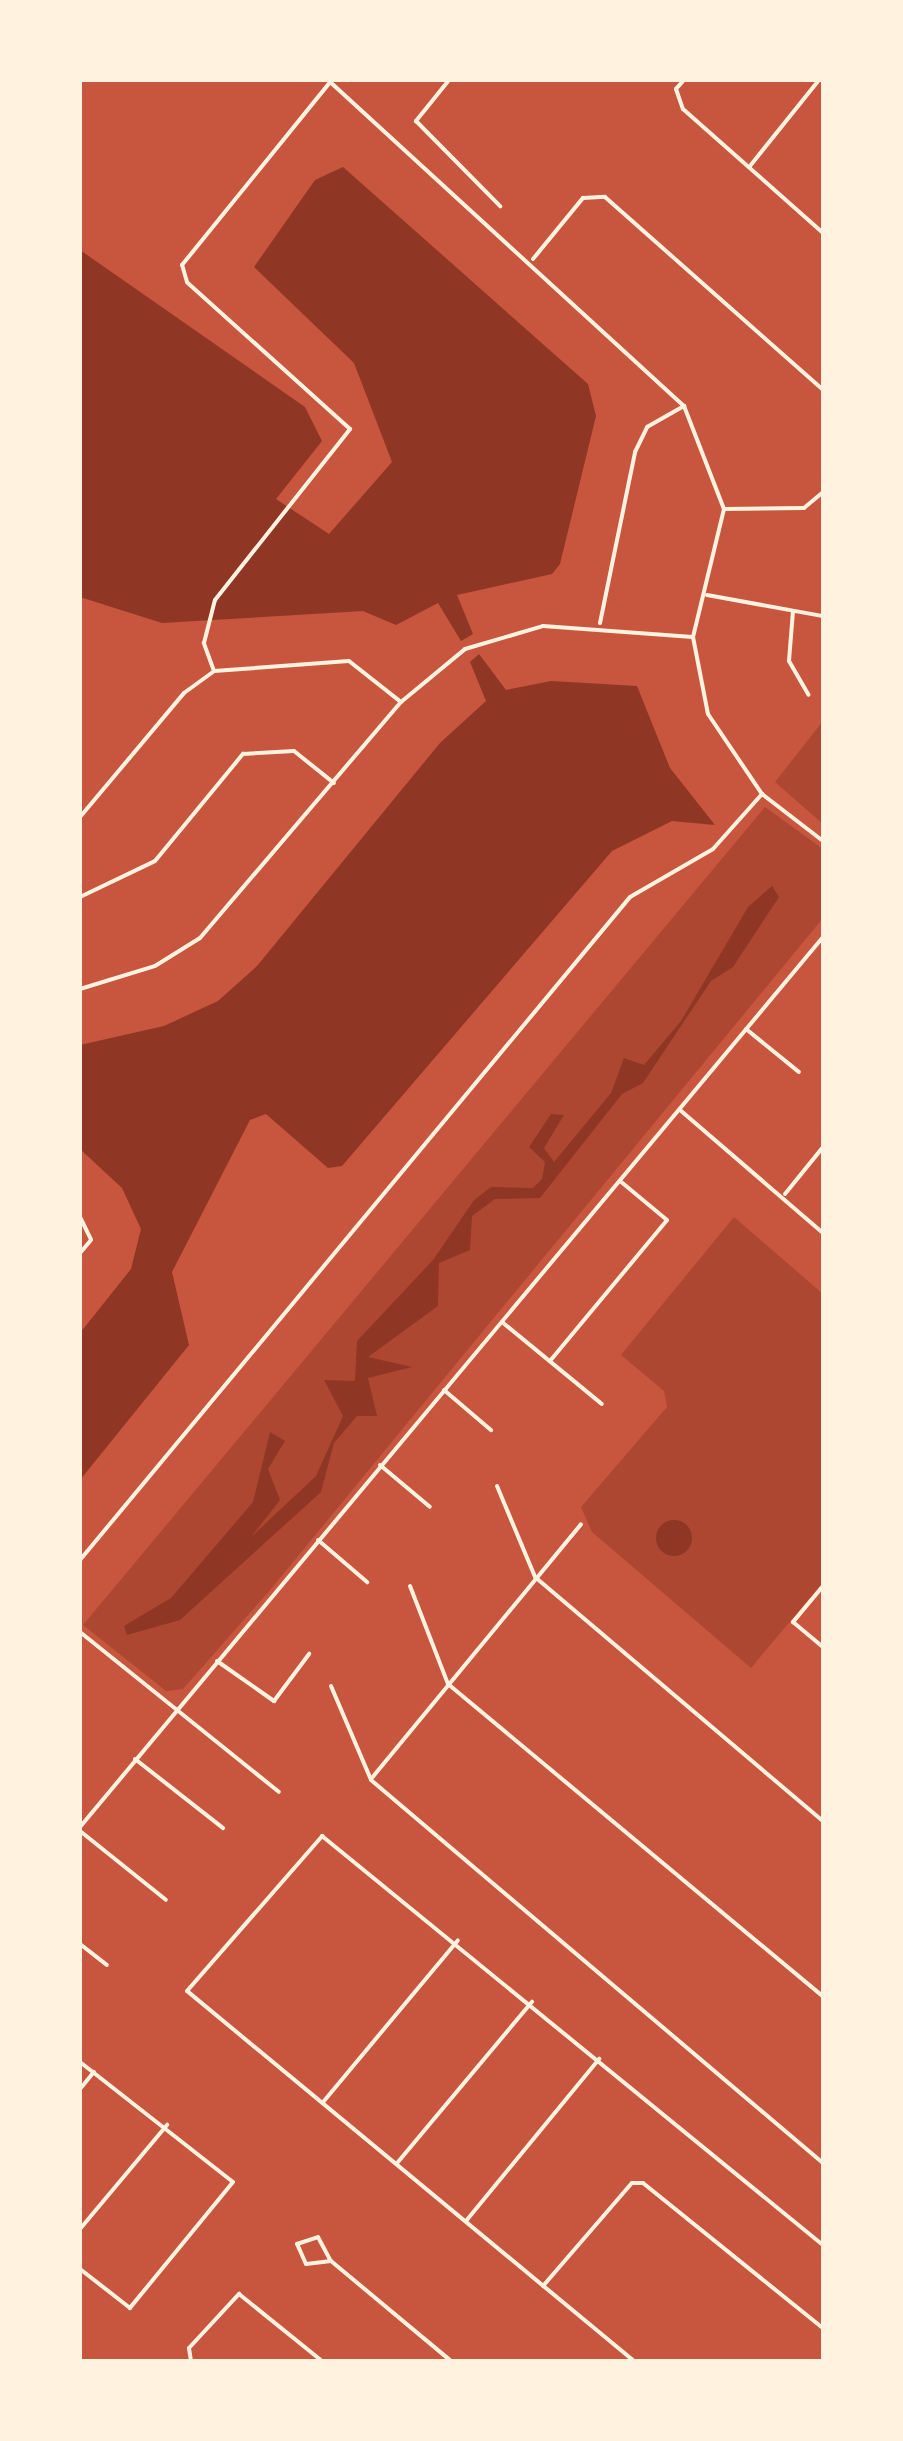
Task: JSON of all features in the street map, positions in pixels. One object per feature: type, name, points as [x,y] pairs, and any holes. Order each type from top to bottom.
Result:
[{"type":"street","points":[[449,80],[416,121],[500,206]]},
{"type":"street","points":[[684,80],[678,101],[823,233]]},
{"type":"street","points":[[750,166],[819,80]]},
{"type":"street","points":[[214,671],[207,620],[350,429],[187,282],[182,265],[329,81],[532,260],[684,406],[724,509],[694,638],[721,746],[762,794],[823,841]]},
{"type":"street","points":[[532,260],[592,191],[823,390]]},
{"type":"street","points":[[600,623],[635,452],[646,427],[684,406]]},
{"type":"street","points":[[724,509],[804,508],[823,492]]},
{"type":"street","points":[[706,594],[823,616]]},
{"type":"street","points":[[793,612],[789,660],[809,696]]},
{"type":"street","points":[[80,989],[155,966],[200,938],[432,670],[505,632],[600,623],[694,638]]},
{"type":"street","points":[[80,817],[174,704],[214,671],[349,660],[401,702]]},
{"type":"street","points":[[80,897],[154,861],[243,754],[294,751],[334,783]]},
{"type":"street","points":[[81,1558],[630,896],[713,850],[762,794]]},
{"type":"street","points":[[166,1900],[80,1829],[823,937]]},
{"type":"street","points":[[816,945],[823,951]]},
{"type":"street","points":[[746,1029],[800,1072]]},
{"type":"street","points":[[680,1110],[823,1232]]},
{"type":"street","points":[[783,1196],[823,1148]]},
{"type":"street","points":[[550,1361],[666,1220],[620,1181]]},
{"type":"street","points":[[80,1217],[90,1240],[80,1253]]},
{"type":"street","points":[[502,1322],[602,1404]]},
{"type":"street","points":[[444,1390],[491,1430]]},
{"type":"street","points":[[380,1465],[430,1506]]},
{"type":"street","points":[[497,1486],[535,1577],[823,1821]]},
{"type":"street","points":[[371,1780],[581,1524]]},
{"type":"street","points":[[318,1540],[367,1582]]},
{"type":"street","points":[[410,1586],[448,1684],[823,1996]]},
{"type":"street","points":[[823,1586],[793,1622],[823,1648]]},
{"type":"street","points":[[80,1632],[279,1792]]},
{"type":"street","points":[[217,1660],[261,1699],[274,1700],[310,1654]]},
{"type":"street","points":[[331,1686],[371,1780],[823,2163]]},
{"type":"street","points":[[135,1759],[222,1828]]},
{"type":"street","points":[[634,2361],[398,2162],[186,1991],[322,1836],[458,1940],[823,2245]]},
{"type":"street","points":[[324,2101],[458,1940]]},
{"type":"street","points":[[80,1944],[107,1966]]},
{"type":"street","points":[[398,2162],[532,2002]]},
{"type":"street","points":[[466,2221],[599,2059]]},
{"type":"street","points":[[80,2062],[167,2124],[234,2182],[130,2308],[80,2269]]},
{"type":"street","points":[[80,2088],[94,2072]]},
{"type":"street","points":[[80,2230],[167,2124]]},
{"type":"street","points":[[543,2286],[632,2182],[644,2182],[823,2328]]},
{"type":"street","points":[[330,2261],[306,2264],[297,2244],[318,2238],[330,2261],[451,2361]]},
{"type":"street","points":[[190,2358],[239,2294],[322,2361]]},
{"type":"shaded area","points":[[343,167],[588,384],[596,416],[560,564],[552,574],[457,595],[473,634],[461,641],[438,603],[396,625],[363,611],[162,623],[80,597],[80,250],[305,407],[322,441],[276,499],[329,534],[392,462],[354,363],[254,267],[315,180]]},
{"type":"shaded area","points":[[479,654],[506,690],[551,681],[637,686],[670,768],[715,825],[672,821],[612,851],[342,1166],[328,1168],[266,1114],[250,1120],[172,1272],[189,1345],[80,1480],[80,1333],[131,1269],[141,1229],[122,1188],[80,1149],[80,1045],[164,1026],[218,1001],[257,966],[440,743],[486,701],[470,662]]},
{"type":"shaded area","points":[[823,721],[823,824],[775,782]]},
{"type":"shaded area","points":[[765,807],[823,849],[823,918],[270,1590],[183,1689],[166,1691],[83,1625]]},
{"type":"shaded area","points":[[772,886],[779,897],[733,967],[711,981],[643,1083],[622,1094],[540,1198],[495,1199],[472,1216],[470,1250],[439,1263],[438,1306],[368,1357],[412,1367],[368,1378],[377,1416],[357,1416],[334,1443],[321,1492],[180,1620],[127,1635],[124,1626],[171,1598],[253,1502],[270,1432],[285,1441],[268,1469],[280,1500],[251,1537],[316,1476],[343,1416],[324,1380],[355,1381],[357,1341],[433,1260],[474,1200],[491,1187],[533,1188],[542,1179],[545,1162],[529,1147],[551,1114],[564,1115],[544,1148],[554,1162],[611,1093],[624,1058],[644,1065],[681,1021],[748,907]]},
{"type":"shaded area","points":[[734,1217],[823,1294],[823,1582],[751,1668],[592,1532],[581,1507],[667,1407],[664,1391],[621,1355]]},
{"type":"shaded area","points":[[674,1520],[687,1525],[692,1538],[687,1551],[674,1556],[661,1551],[656,1538],[661,1525]]}]
